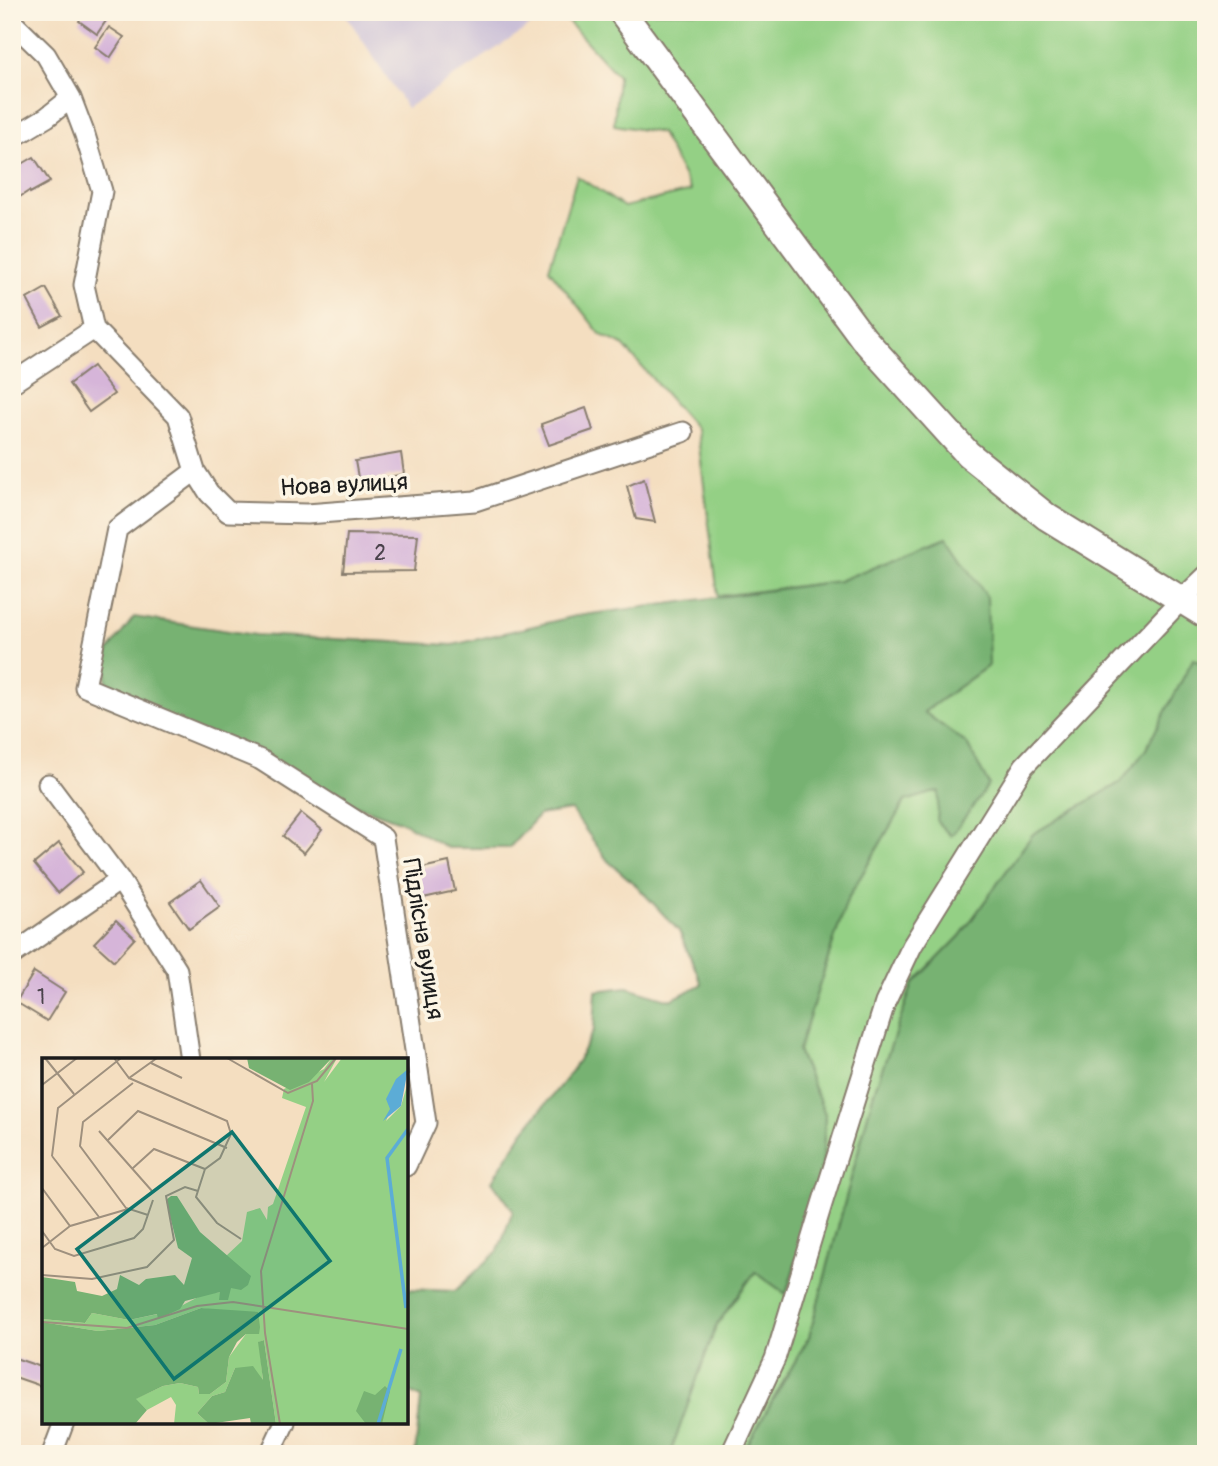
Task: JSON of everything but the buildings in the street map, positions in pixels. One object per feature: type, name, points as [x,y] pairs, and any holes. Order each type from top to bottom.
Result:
[{"type":"street","points":[[622,12],[863,338],[968,454],[1047,517],[1206,615]]},
{"type":"street","points":[[12,22],[46,55],[71,98],[102,191],[84,285],[94,330],[12,383]]},
{"type":"street","points":[[12,138],[47,117],[71,98]]},
{"type":"street","name":"Нова вулиця","points":[[94,330],[178,416],[195,471],[209,493],[228,512],[307,514],[475,501],[683,432]]},
{"type":"street","name":"Підлісна вулиця","points":[[195,471],[117,529],[85,687],[261,760],[383,838],[426,1123],[408,1162]]},
{"type":"street","points":[[731,1454],[775,1359],[885,1003],[912,946],[1024,766],[1206,576]]},
{"type":"street","points":[[48,784],[120,880],[177,970],[190,1058]]},
{"type":"street","points":[[12,955],[120,880]]},
{"type":"street","points":[[52,1454],[63,1424]]},
{"type":"street","points":[[270,1454],[284,1424]]},
{"type":"shaded area","points":[[344,12],[551,12],[407,108]]},
{"type":"green space","points":[[559,12],[1206,12],[1206,666],[1193,660],[1145,751],[1121,782],[1033,834],[960,936],[913,984],[874,1092],[809,1337],[742,1454],[670,1454],[716,1326],[755,1272],[786,1294],[822,1178],[825,1114],[798,1051],[847,900],[905,801],[939,790],[967,744],[924,712],[989,665],[947,537],[839,581],[718,596],[697,430],[623,345],[601,335],[549,269],[577,176],[624,207],[691,191],[661,133],[614,125],[618,76]]},
{"type":"green space","points":[[947,537],[987,597],[989,665],[924,712],[967,744],[989,785],[951,836],[937,822],[939,791],[905,801],[847,900],[798,1051],[825,1114],[822,1178],[786,1294],[755,1272],[716,1326],[670,1454],[415,1454],[421,1398],[408,1391],[408,1289],[455,1291],[498,1251],[513,1210],[492,1181],[523,1132],[572,1071],[594,1030],[596,991],[627,987],[671,1000],[702,984],[679,931],[637,886],[608,861],[571,810],[539,815],[509,848],[448,848],[400,821],[335,798],[106,704],[107,653],[134,617],[256,635],[453,645],[576,616],[839,581]]},
{"type":"green space","points":[[1193,659],[1206,666],[1206,1454],[742,1454],[809,1337],[874,1092],[913,984],[960,936],[1033,834],[1121,782],[1145,751]]}]
